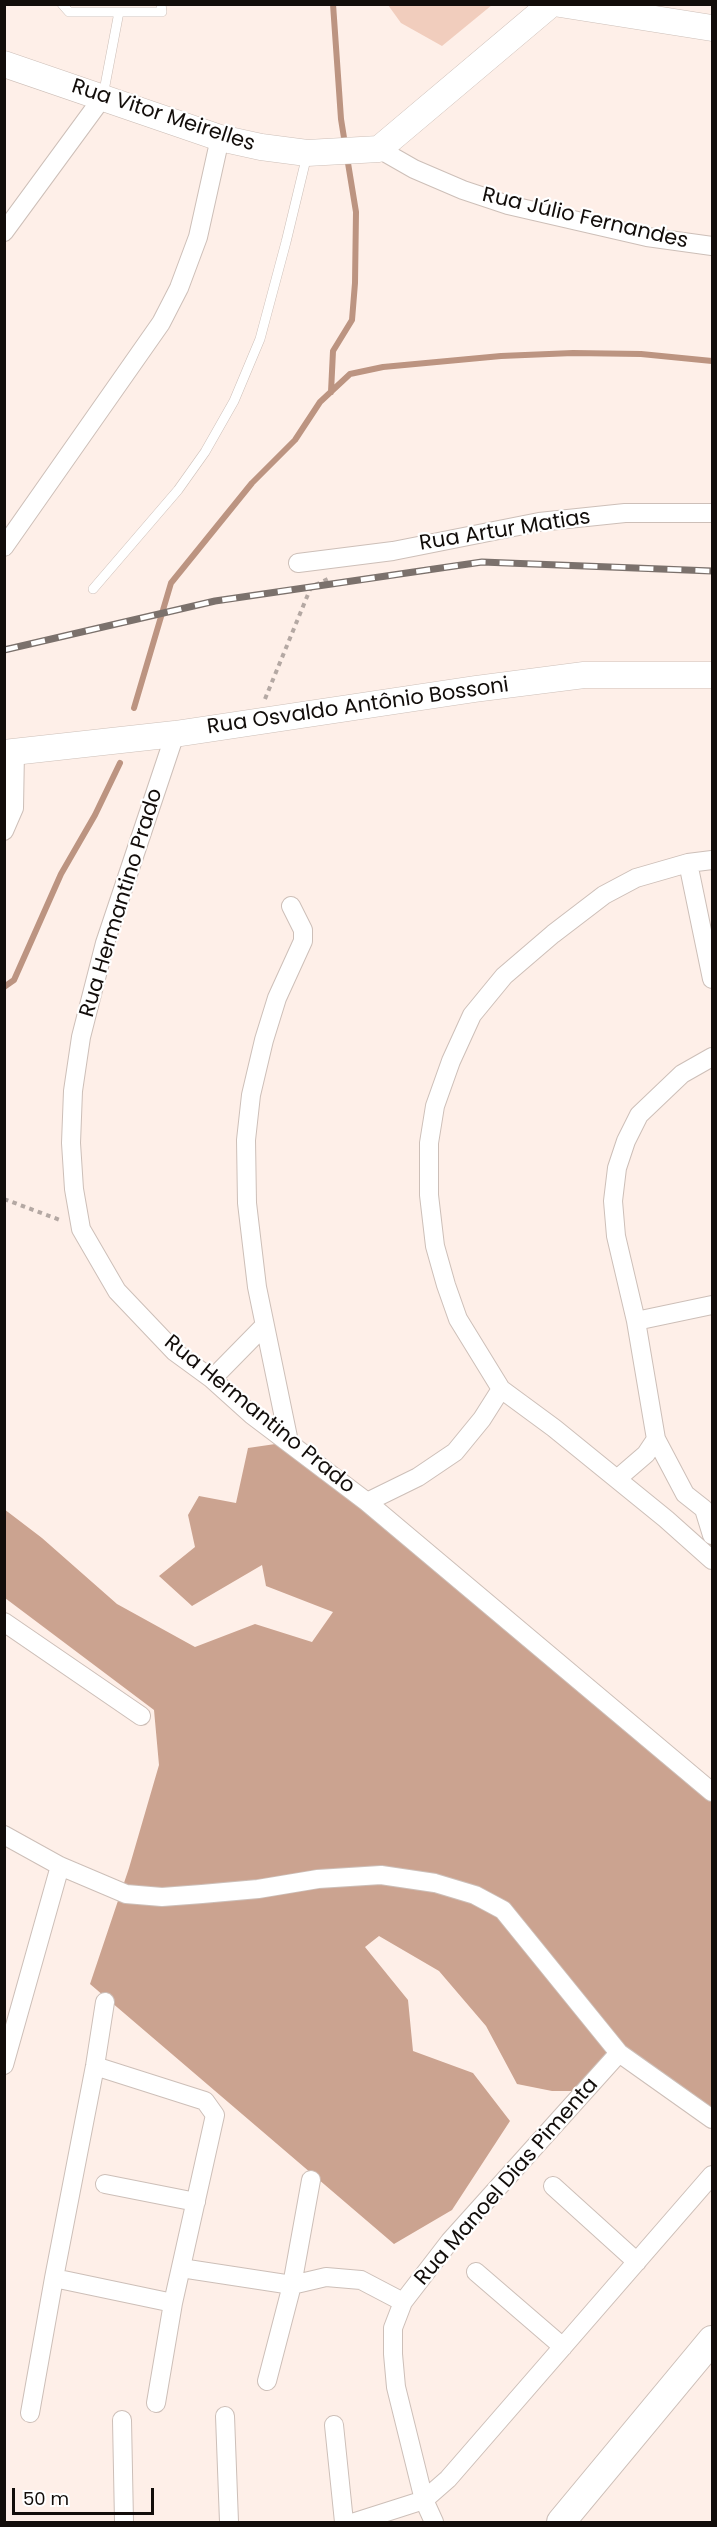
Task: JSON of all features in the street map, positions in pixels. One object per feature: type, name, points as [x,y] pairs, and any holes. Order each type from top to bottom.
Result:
[{"type":"main road","points":[[561,2523],[712,2340]]},
{"type":"street","points":[[370,149],[551,4]]},
{"type":"street","points":[[560,4],[712,28]]},
{"type":"street","name":"Rua Vitor Meirelles","points":[[4,64],[220,138],[261,147],[312,153],[370,149]]},
{"type":"street","points":[[4,232],[103,97]]},
{"type":"street","points":[[4,547],[161,323],[179,288],[198,237],[220,138]]},
{"type":"street","name":"Rua Júlio Fernandes","points":[[370,149],[463,190],[508,205],[647,237],[712,246]]},
{"type":"street","name":"Rua Artur Matias","points":[[298,563],[393,551],[539,522],[625,513],[712,513]]},
{"type":"street","name":"Rua Osvaldo Antônio Bossoni","points":[[10,752],[175,734],[584,675],[712,675]]},
{"type":"street","name":"Rua Hermantino Prado","points":[[175,734],[100,964],[81,1037],[73,1091],[71,1143],[74,1189],[81,1229],[117,1291],[167,1344],[212,1379],[252,1415],[367,1502],[712,1792]]},
{"type":"street","points":[[4,831],[14,808],[10,752]]},
{"type":"street","points":[[712,860],[688,863],[636,878],[604,895],[504,976],[472,1015],[451,1061],[435,1106],[429,1143],[429,1195],[435,1246],[458,1319],[501,1389],[617,1479],[712,1560]]},
{"type":"street","points":[[688,863],[712,979]]},
{"type":"street","points":[[289,1442],[256,1287],[247,1203],[246,1140],[250,1095],[264,1040],[277,998],[303,941],[303,930],[291,906]]},
{"type":"street","points":[[708,1508],[685,1494],[656,1439],[636,1322],[616,1236],[613,1201],[617,1168],[626,1141],[639,1115],[682,1074],[712,1057]]},
{"type":"street","points":[[636,1322],[712,1305]]},
{"type":"street","points":[[212,1379],[265,1325]]},
{"type":"street","points":[[367,1502],[418,1477],[454,1452],[482,1419],[501,1389]]},
{"type":"street","points":[[617,1479],[646,1454],[656,1439]]},
{"type":"street","points":[[666,1519],[708,1508]]},
{"type":"street","points":[[708,1508],[712,1535]]},
{"type":"street","points":[[4,1623],[141,1716]]},
{"type":"street","points":[[4,1835],[60,1866],[126,1894],[162,1897],[258,1889],[318,1879],[381,1875],[435,1883],[475,1895],[503,1910],[619,2053],[712,2119]]},
{"type":"street","points":[[4,2065],[60,1866]]},
{"type":"street","points":[[30,2413],[105,2002]]},
{"type":"street","name":"Rua Manoel Dias Pimenta","points":[[434,2523],[424,2500],[395,2376],[393,2328],[403,2302],[450,2241],[619,2053]]},
{"type":"street","points":[[95,2066],[205,2101],[215,2115],[173,2303],[156,2403]]},
{"type":"street","points":[[355,2523],[424,2500],[448,2479],[712,2175]]},
{"type":"street","points":[[267,2381],[292,2285],[311,2180]]},
{"type":"street","points":[[105,2184],[196,2202]]},
{"type":"street","points":[[553,2186],[637,2262]]},
{"type":"street","points":[[181,2268],[292,2285],[326,2277],[361,2280],[403,2302]]},
{"type":"street","points":[[476,2272],[563,2347]]},
{"type":"street","points":[[54,2278],[173,2303]]},
{"type":"street","points":[[225,2416],[229,2523]]},
{"type":"street","points":[[122,2420],[124,2523]]},
{"type":"street","points":[[334,2425],[344,2523]]},
{"type":"lane","points":[[62,4],[69,12],[162,12],[161,4]]},
{"type":"lane","points":[[103,97],[119,12]]},
{"type":"lane","points":[[93,589],[178,490],[205,452],[234,401],[260,339],[312,153]]},
{"type":"path","points":[[255,722],[311,587],[331,578]]},
{"type":"path","points":[[4,1199],[60,1219],[67,1227]]},
{"type":"shaded area","points":[[388,5],[492,5],[442,46],[401,23]]},
{"type":"shaded area","points":[[289,1442],[712,1792],[712,2119],[619,2053],[585,2091],[552,2091],[517,2084],[486,2026],[439,1971],[379,1936],[365,1947],[408,2000],[413,2051],[473,2073],[510,2121],[452,2210],[394,2244],[90,1984],[129,1868],[159,1765],[154,1710],[5,1598],[4,1509],[42,1538],[117,1604],[195,1647],[255,1624],[312,1642],[333,1612],[266,1586],[262,1565],[192,1606],[159,1576],[195,1547],[188,1515],[199,1496],[236,1503],[248,1448]]},
{"type":"waterway","points":[[333,4],[341,119],[345,144]]},
{"type":"waterway","points":[[331,392],[333,351],[352,320],[355,283],[356,212],[347,157]]},
{"type":"waterway","points":[[134,708],[171,583],[252,483],[295,440],[320,402],[350,374],[383,367],[501,356],[573,353],[641,354],[712,361]]},
{"type":"waterway","points":[[4,987],[14,980],[61,874],[95,815],[120,763]]},
{"type":"railway","points":[[4,650],[215,601],[482,562],[712,571]]}]
